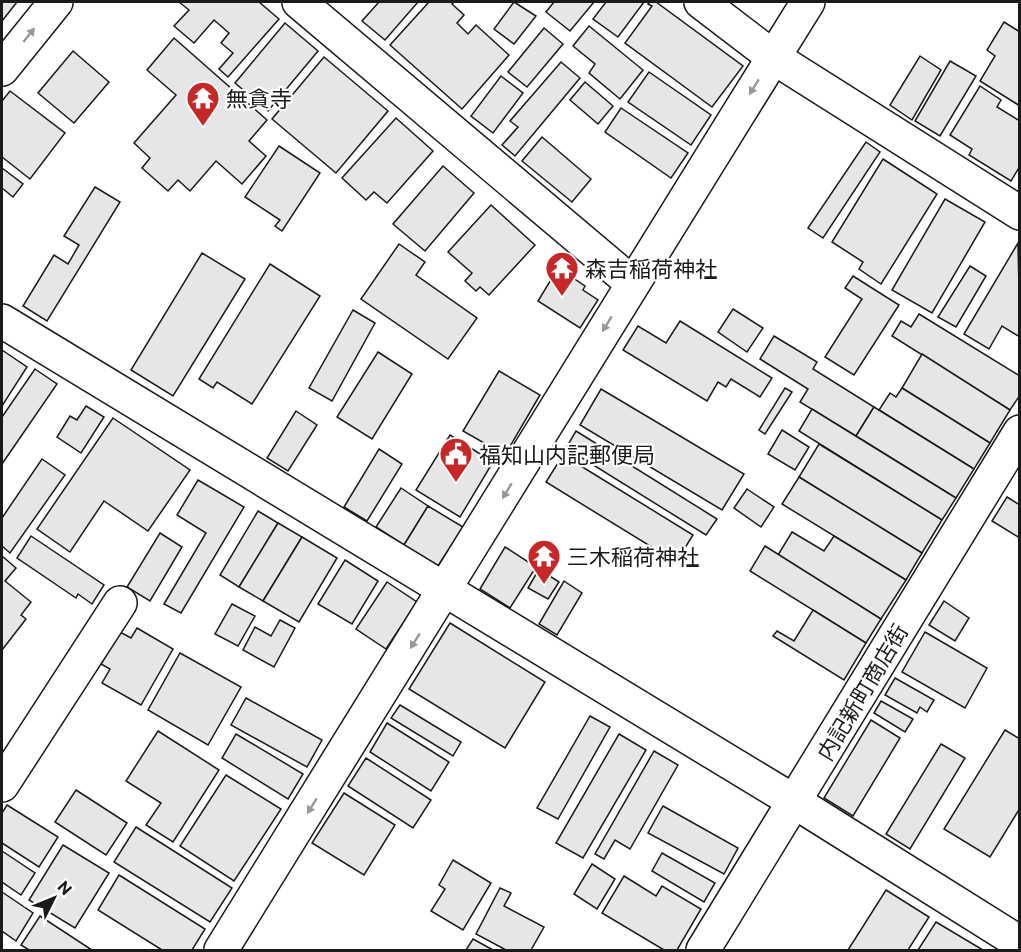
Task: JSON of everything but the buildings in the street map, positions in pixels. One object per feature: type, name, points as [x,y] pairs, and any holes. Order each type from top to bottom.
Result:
[{"type":"street","points":[[2,69],[56,2]]},
{"type":"street","points":[[299,2],[632,283]]},
{"type":"street","points":[[701,2],[773,57],[1020,213]]},
{"type":"street","points":[[222,951],[446,591],[632,283],[808,2]]},
{"type":"street","points":[[2,321],[795,802],[1020,944]]},
{"type":"street","name":"内記新町商店街","points":[[703,951],[1020,432]]},
{"type":"street","points":[[5,772],[120,603]]},
{"type":"place","name":"無貪寺","points":[[203,127]]},
{"type":"place","name":"森吉稲荷神社","points":[[562,297]]},
{"type":"place","name":"福知山内記郵便局","points":[[456,483]]},
{"type":"place","name":"三木稲荷神社","points":[[544,585]]}]
